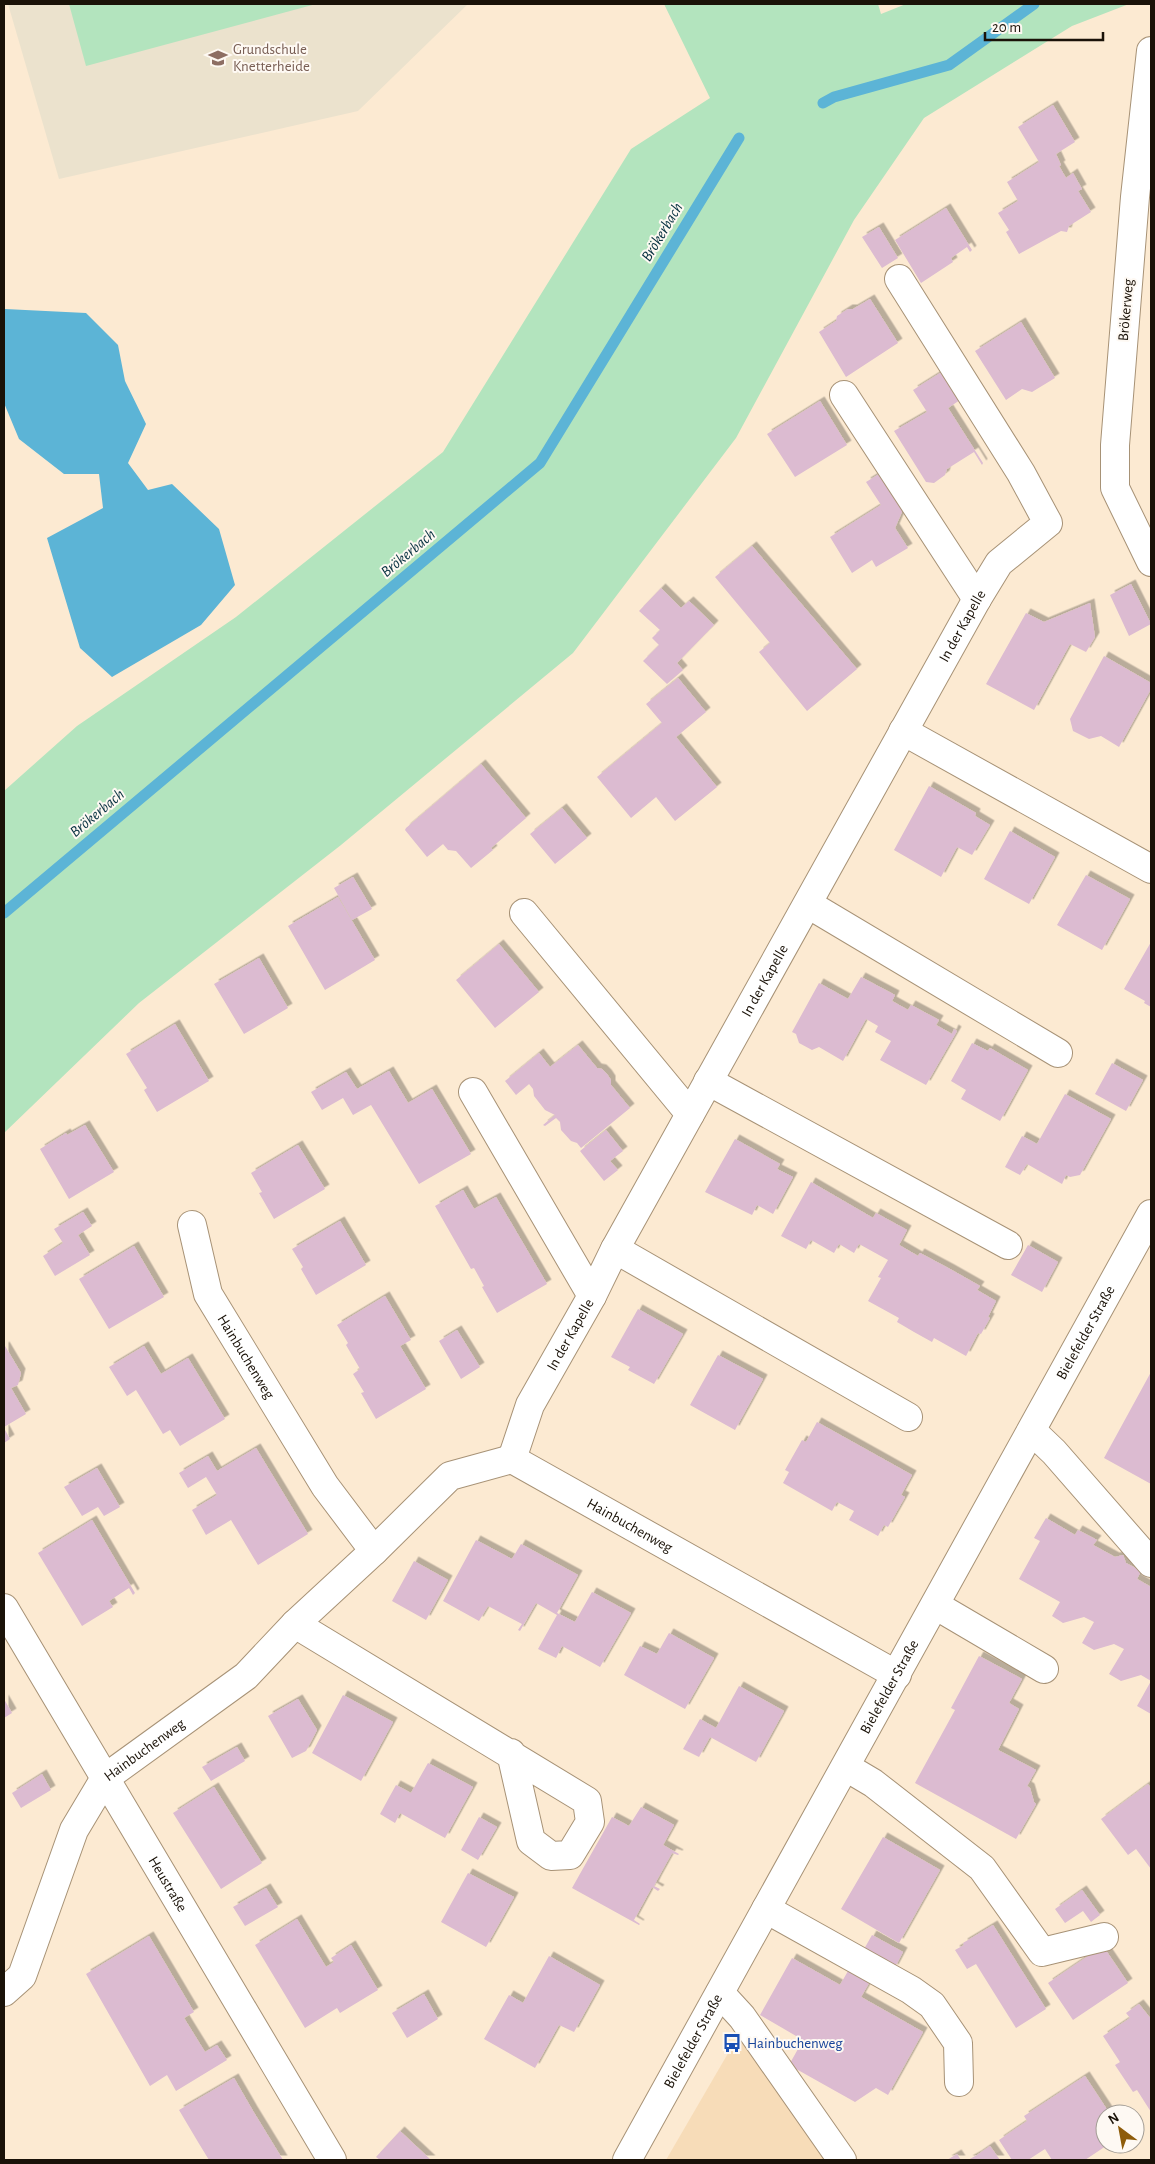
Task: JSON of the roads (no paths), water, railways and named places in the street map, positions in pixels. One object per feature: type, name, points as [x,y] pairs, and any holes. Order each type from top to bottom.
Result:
[{"type":"street","name":"Brökerweg","points":[[1151,51],[1143,195],[1115,445],[1115,488],[1151,562]]},
{"type":"street","name":"In der Kapelle","points":[[512,1459],[530,1405],[977,598],[999,563],[1048,523],[1022,473],[899,278]]},
{"type":"street","points":[[844,395],[977,598]]},
{"type":"street","points":[[903,732],[1151,869]]},
{"type":"street","points":[[808,904],[1058,1053]]},
{"type":"street","points":[[524,914],[690,1114]]},
{"type":"street","points":[[708,1081],[1008,1245]]},
{"type":"street","points":[[473,1092],[592,1296]]},
{"type":"street","name":"Bielefelder Straße","points":[[627,2160],[1151,1214]]},
{"type":"street","name":"Hainbuchenweg","points":[[192,1225],[208,1294],[325,1486],[374,1551]]},
{"type":"street","points":[[615,1249],[908,1417]]},
{"type":"street","points":[[1032,1431],[1054,1452],[1151,1562]]},
{"type":"street","name":"Hainbuchenweg","points":[[4,1992],[22,1976],[74,1830],[105,1778],[246,1676],[295,1624],[374,1551],[450,1476],[512,1459],[897,1675]]},
{"type":"street","points":[[934,1605],[1044,1669]]},
{"type":"street","name":"Heustraße","points":[[4,1608],[332,2160]]},
{"type":"street","points":[[295,1624],[511,1753]]},
{"type":"street","points":[[846,1767],[873,1783],[982,1868],[996,1884],[1042,1952],[1104,1937]]},
{"type":"street","points":[[766,1909],[911,1990],[932,2005],[958,2043],[959,2082]]},
{"type":"street","points":[[720,1993],[742,2017],[842,2160]]},
{"type":"water","points":[[5,309],[86,313],[118,345],[125,381],[146,424],[128,463],[148,490],[172,484],[219,529],[235,585],[201,625],[112,677],[80,648],[47,538],[103,508],[99,474],[64,474],[19,439],[4,403]]},
{"type":"waterway","name":"Brökerbach","points":[[823,103],[834,97],[949,65],[1034,4]]},
{"type":"waterway","name":"Brökerbach","points":[[4,913],[540,463],[739,138]]},
{"type":"place","name":"Grundschule Knetterheide","points":[[218,58]]},
{"type":"place","name":"Hainbuchenweg","points":[[732,2043]]}]
